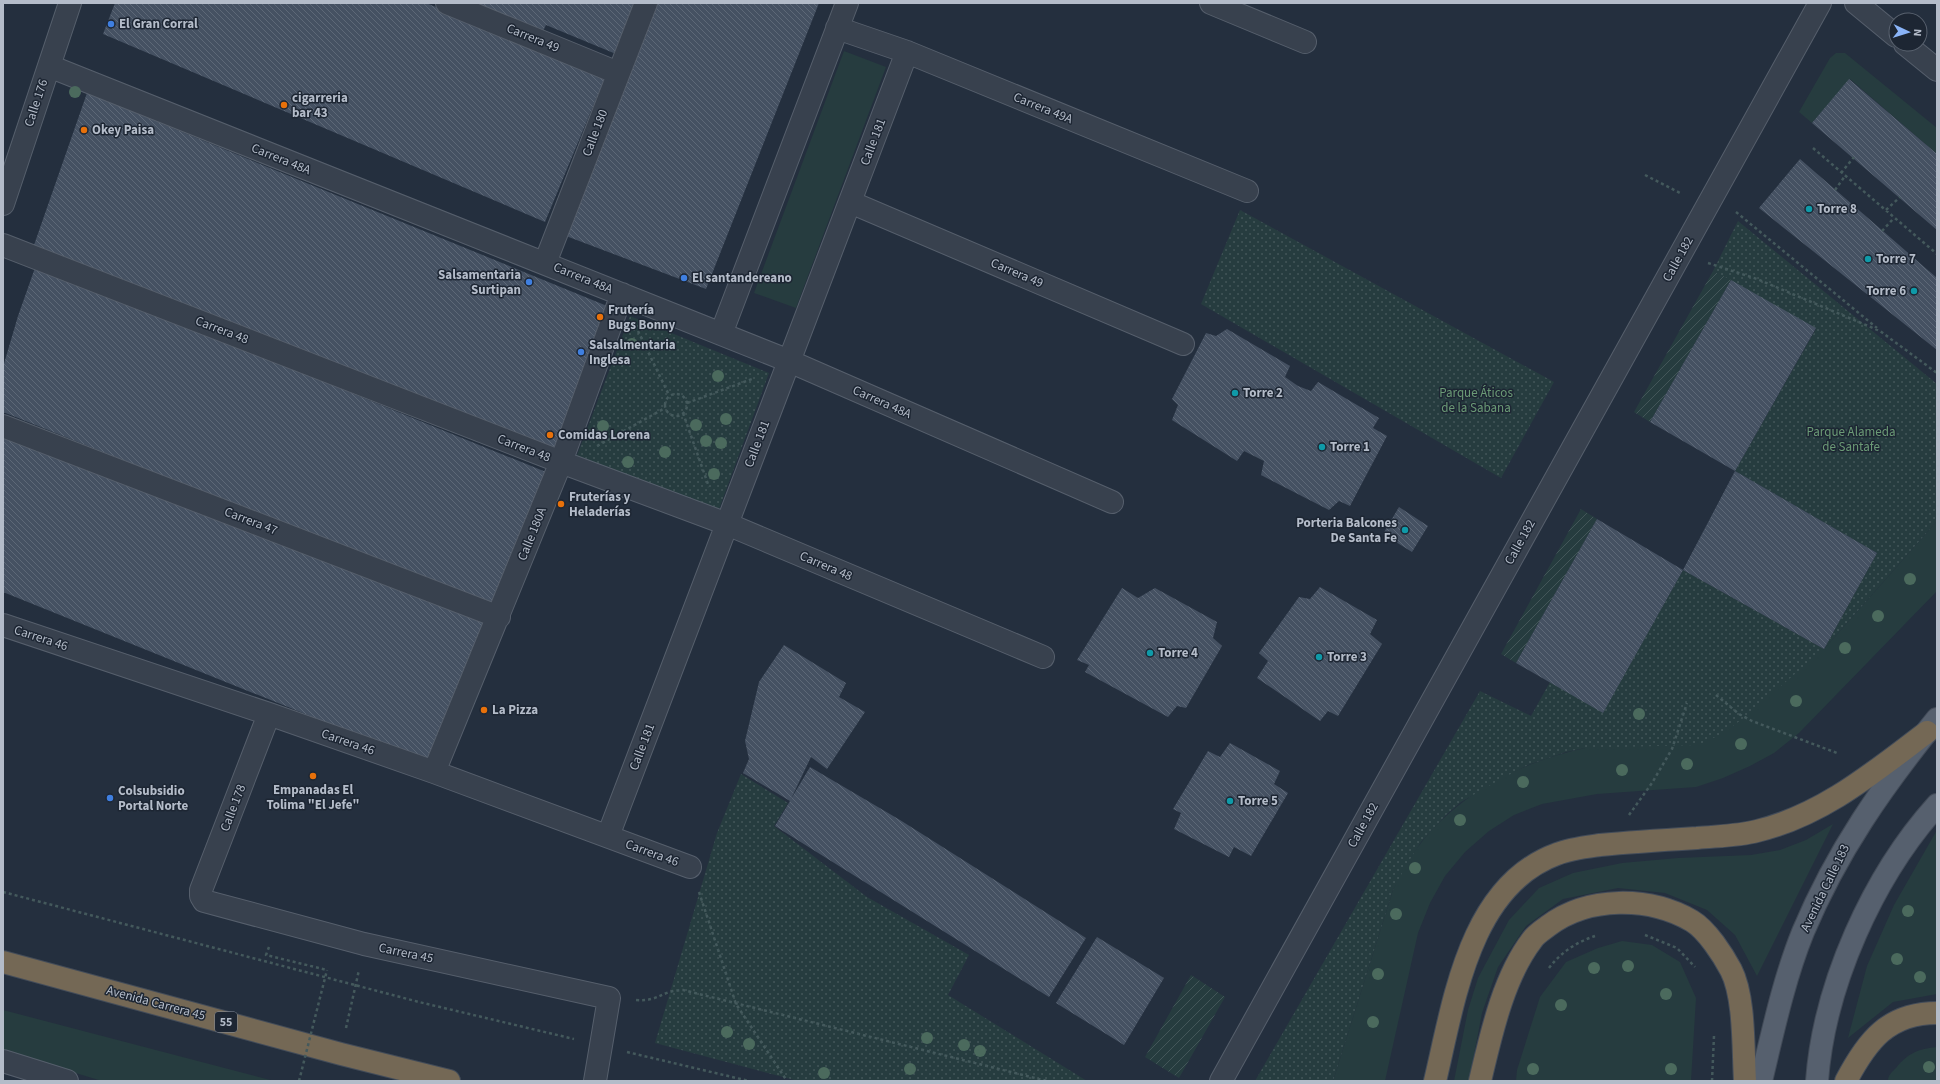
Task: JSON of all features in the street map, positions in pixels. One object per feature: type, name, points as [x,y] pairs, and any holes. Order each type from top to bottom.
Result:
[{"type":"highway","points":[[1434,1081],[1455,999],[1470,951],[1484,920],[1498,898],[1511,882],[1532,867],[1557,854],[1598,846],[1756,832],[1784,823],[1815,810],[1857,786],[1932,725]]},
{"type":"highway","points":[[1480,1081],[1498,1010],[1520,959],[1533,938],[1562,916],[1593,905],[1626,902],[1658,907],[1692,921],[1717,946],[1732,972],[1740,999],[1745,1081]]},
{"type":"highway","name":"Avenida Carrera 45","points":[[3,962],[341,1054],[449,1081]]},
{"type":"highway","points":[[1846,1081],[1860,1055],[1878,1033],[1900,1020],[1926,1013],[1937,1013]]},
{"type":"main road","name":"Avenida Calle 183","points":[[1761,1081],[1784,989],[1803,933],[1826,881],[1854,830],[1886,784],[1932,725]]},
{"type":"main road","points":[[1817,1081],[1828,1018],[1841,970],[1866,913],[1896,860],[1937,805]]},
{"type":"street","name":"Calle 176","points":[[3,204],[70,3]]},
{"type":"street","name":"Carrera 49","points":[[447,3],[618,73]]},
{"type":"street","name":"Calle 180","points":[[545,263],[646,3]]},
{"type":"street","points":[[721,334],[847,3]]},
{"type":"street","points":[[1211,3],[1305,42]]},
{"type":"street","name":"Calle 182","points":[[1222,1081],[1820,3]]},
{"type":"street","points":[[1856,3],[1888,29]]},
{"type":"street","name":"Carrera 49A","points":[[837,28],[907,52],[1247,191]]},
{"type":"street","name":"Calle 181","points":[[608,836],[721,522],[785,369],[907,52]]},
{"type":"street","points":[[1916,52],[1937,70]]},
{"type":"street","name":"Carrera 48A","points":[[48,66],[721,334],[785,369],[1112,502]]},
{"type":"street","name":"Carrera 49","points":[[850,202],[1183,344]]},
{"type":"street","name":"Carrera 48","points":[[3,245],[567,465],[721,522],[1043,657]]},
{"type":"street","name":"Calle 180A","points":[[434,772],[499,616],[567,465],[622,294]]},
{"type":"street","name":"Carrera 47","points":[[3,426],[499,616]]},
{"type":"street","name":"Carrera 46","points":[[3,625],[269,714],[434,772],[690,867]]},
{"type":"street","name":"Calle 178","points":[[204,901],[201,896],[201,890],[269,714]]},
{"type":"street","name":"Carrera 45","points":[[204,901],[364,944],[610,998]]},
{"type":"street","points":[[595,1081],[610,998]]},
{"type":"street","points":[[3,1061],[67,1081]]},
{"type":"path","points":[[1813,148],[1937,254]]},
{"type":"path","points":[[1841,173],[1854,157]]},
{"type":"path","points":[[1645,175],[1687,196]]},
{"type":"path","points":[[1835,190],[1845,176]]},
{"type":"path","points":[[1886,210],[1900,197]]},
{"type":"path","points":[[1736,211],[1880,331],[1937,373]]},
{"type":"path","points":[[1882,231],[1894,218]]},
{"type":"path","points":[[1707,263],[1757,279],[1880,331]]},
{"type":"path","points":[[622,294],[630,316],[669,395]]},
{"type":"path","points":[[687,403],[769,373],[785,369]]},
{"type":"path","points":[[680,394],[687,403],[687,408],[683,413],[673,416],[665,408],[665,401],[669,395],[680,394]]},
{"type":"path","points":[[567,465],[576,458],[665,408]]},
{"type":"path","points":[[683,413],[721,522]]},
{"type":"path","points":[[1716,695],[1739,714],[1752,721],[1837,754]]},
{"type":"path","points":[[1628,817],[1652,784],[1672,749],[1687,703]]},
{"type":"path","points":[[690,867],[736,1004],[787,1081]]},
{"type":"path","points":[[3,892],[356,985],[749,1081]]},
{"type":"path","points":[[1639,932],[1676,948],[1698,970]]},
{"type":"path","points":[[1548,970],[1556,959],[1580,942],[1602,934]]},
{"type":"path","points":[[341,1054],[364,944]]},
{"type":"path","points":[[276,949],[268,947],[266,955],[327,970],[299,1081]]},
{"type":"path","points":[[610,998],[647,1001],[658,998],[670,990],[683,990],[1047,1081]]},
{"type":"path","points":[[1712,1081],[1714,1035]]},
{"type":"green space","points":[[844,51],[886,67],[796,308],[754,293]]},
{"type":"green space","points":[[1836,53],[1845,53],[1937,128],[1937,154],[1850,79],[1812,123],[1799,112],[1830,58]]},
{"type":"green space","name":"Parque Áticos de la Sabana","points":[[1240,210],[1554,382],[1501,478],[1201,304]]},
{"type":"green space","name":"Parque Alameda de Santafe","points":[[1738,221],[1937,384],[1937,521],[1824,649],[1877,553],[1735,471],[1816,329],[1713,271]]},
{"type":"green space","points":[[1713,271],[1731,280],[1650,422],[1634,412]]},
{"type":"green space","points":[[630,316],[769,373],[718,512],[576,458]]},
{"type":"green space","points":[[1581,509],[1597,519],[1516,663],[1501,654]]},
{"type":"green space","points":[[1937,521],[1937,591],[1799,733],[1774,753],[1723,778],[1696,787],[1597,794],[1542,804],[1514,815],[1489,831],[1465,852],[1445,876],[1430,903],[1418,933],[1385,1081],[1333,1081],[1393,890],[1408,862],[1426,837],[1448,815],[1471,796],[1497,780],[1525,767],[1555,756],[1585,748],[1824,649]]},
{"type":"green space","points":[[1683,570],[1824,649],[1745,717],[1722,734],[1698,745],[1585,748],[1566,752],[1528,765],[1461,802],[1446,815],[1421,842],[1393,890],[1333,1081],[1255,1081],[1480,691],[1531,716],[1550,682],[1603,712]]},
{"type":"green space","points":[[741,774],[788,803],[774,826],[867,897],[969,955],[948,995],[1087,1081],[798,1081],[655,1043],[717,833]]},
{"type":"green space","points":[[1833,824],[1757,976],[1735,935],[1707,910],[1665,893],[1618,888],[1563,899],[1526,926],[1498,967],[1482,1013],[1469,1081],[1454,1081],[1468,1010],[1478,978],[1509,920],[1539,888],[1573,873],[1622,863],[1678,858],[1751,855],[1780,850],[1806,840]]},
{"type":"green space","points":[[1937,830],[1937,994],[1893,1002],[1848,1038],[1867,966],[1894,905]]},
{"type":"green space","points":[[1622,941],[1652,945],[1680,962],[1696,998],[1691,1081],[1516,1081],[1517,1070],[1540,997],[1566,962],[1598,948]]},
{"type":"green space","points":[[1191,975],[1225,997],[1179,1078],[1145,1057]]},
{"type":"green space","points":[[3,1010],[274,1081],[102,1081],[3,1051]]},
{"type":"green space","points":[[1937,1047],[1937,1081],[1888,1081],[1890,1074],[1909,1055],[1924,1049]]},
{"type":"building","points":[[115,3],[426,3],[606,75],[545,222],[103,34]]},
{"type":"building","points":[[461,3],[636,3],[616,54],[546,25],[541,35]]},
{"type":"building","points":[[658,3],[819,3],[706,289],[566,236]]},
{"type":"building","points":[[1849,79],[1937,154],[1937,230],[1812,123]]},
{"type":"building","points":[[87,93],[612,308],[555,454],[34,245]]},
{"type":"building","points":[[1800,159],[1937,278],[1937,350],[1759,208]]},
{"type":"building","points":[[36,265],[546,472],[492,607],[3,412],[3,367],[18,316]]},
{"type":"building","points":[[1731,280],[1816,328],[1735,471],[1650,422]]},
{"type":"building","points":[[1227,329],[1290,366],[1285,377],[1298,386],[1311,391],[1318,382],[1379,418],[1373,428],[1387,436],[1350,506],[1339,501],[1329,510],[1261,475],[1264,461],[1244,451],[1237,461],[1172,420],[1178,405],[1172,399],[1206,333],[1216,336]]},
{"type":"building","points":[[3,434],[488,621],[429,764],[3,592]]},
{"type":"building","points":[[1735,471],[1877,553],[1824,649],[1683,570]]},
{"type":"building","name":"Porteria Balcones De Santa Fe","points":[[1399,507],[1428,526],[1412,552],[1383,534]]},
{"type":"building","points":[[1597,519],[1683,570],[1603,713],[1516,663]]},
{"type":"building","name":"Torre 3","points":[[1320,587],[1377,620],[1370,634],[1382,644],[1338,716],[1328,711],[1320,721],[1257,678],[1268,661],[1259,653],[1299,597],[1310,599]]},
{"type":"building","name":"Torre 4","points":[[1122,588],[1138,598],[1155,588],[1217,622],[1213,638],[1222,646],[1186,708],[1177,706],[1168,717],[1085,672],[1089,665],[1077,660]]},
{"type":"building","points":[[784,645],[846,683],[839,697],[865,712],[827,769],[811,757],[791,799],[810,767],[900,820],[1086,938],[1049,997],[775,826],[790,801],[743,773],[749,759],[745,741],[759,682]]},
{"type":"building","name":"Torre 5","points":[[1230,743],[1280,771],[1274,784],[1288,793],[1251,856],[1234,847],[1229,857],[1174,829],[1181,813],[1173,809],[1208,751],[1220,757]]},
{"type":"building","points":[[1097,937],[1164,978],[1124,1045],[1056,1003]]},
{"type":"place","name":"El Gran Corral","points":[[111,24]]},
{"type":"place","name":"cigarreria bar 43","points":[[284,105]]},
{"type":"place","name":"Okey Paisa","points":[[84,130]]},
{"type":"place","name":"Torre 8","points":[[1809,209]]},
{"type":"place","name":"Torre 7","points":[[1868,259]]},
{"type":"place","name":"El santandereano","points":[[684,278]]},
{"type":"place","name":"Salsamentaria Surtipan","points":[[529,282]]},
{"type":"place","name":"Torre 6","points":[[1914,291]]},
{"type":"place","name":"Frutería Bugs Bonny","points":[[600,317]]},
{"type":"place","name":"Salsalmentaria Inglesa","points":[[581,352]]},
{"type":"place","name":"Torre 2","points":[[1235,393]]},
{"type":"place","name":"Comidas Lorena","points":[[550,435]]},
{"type":"place","name":"Torre 1","points":[[1322,447]]},
{"type":"place","name":"Fruterías y Heladerías","points":[[561,504]]},
{"type":"place","name":"Porteria Balcones De Santa Fe","points":[[1405,530]]},
{"type":"place","name":"Torre 4","points":[[1150,653]]},
{"type":"place","name":"Torre 3","points":[[1319,657]]},
{"type":"place","name":"La Pizza","points":[[484,710]]},
{"type":"place","name":"Empanadas El Tolima \"El Jefe\"","points":[[313,776]]},
{"type":"place","name":"Colsubsidio Portal Norte","points":[[110,798]]},
{"type":"place","name":"Torre 5","points":[[1230,801]]}]
